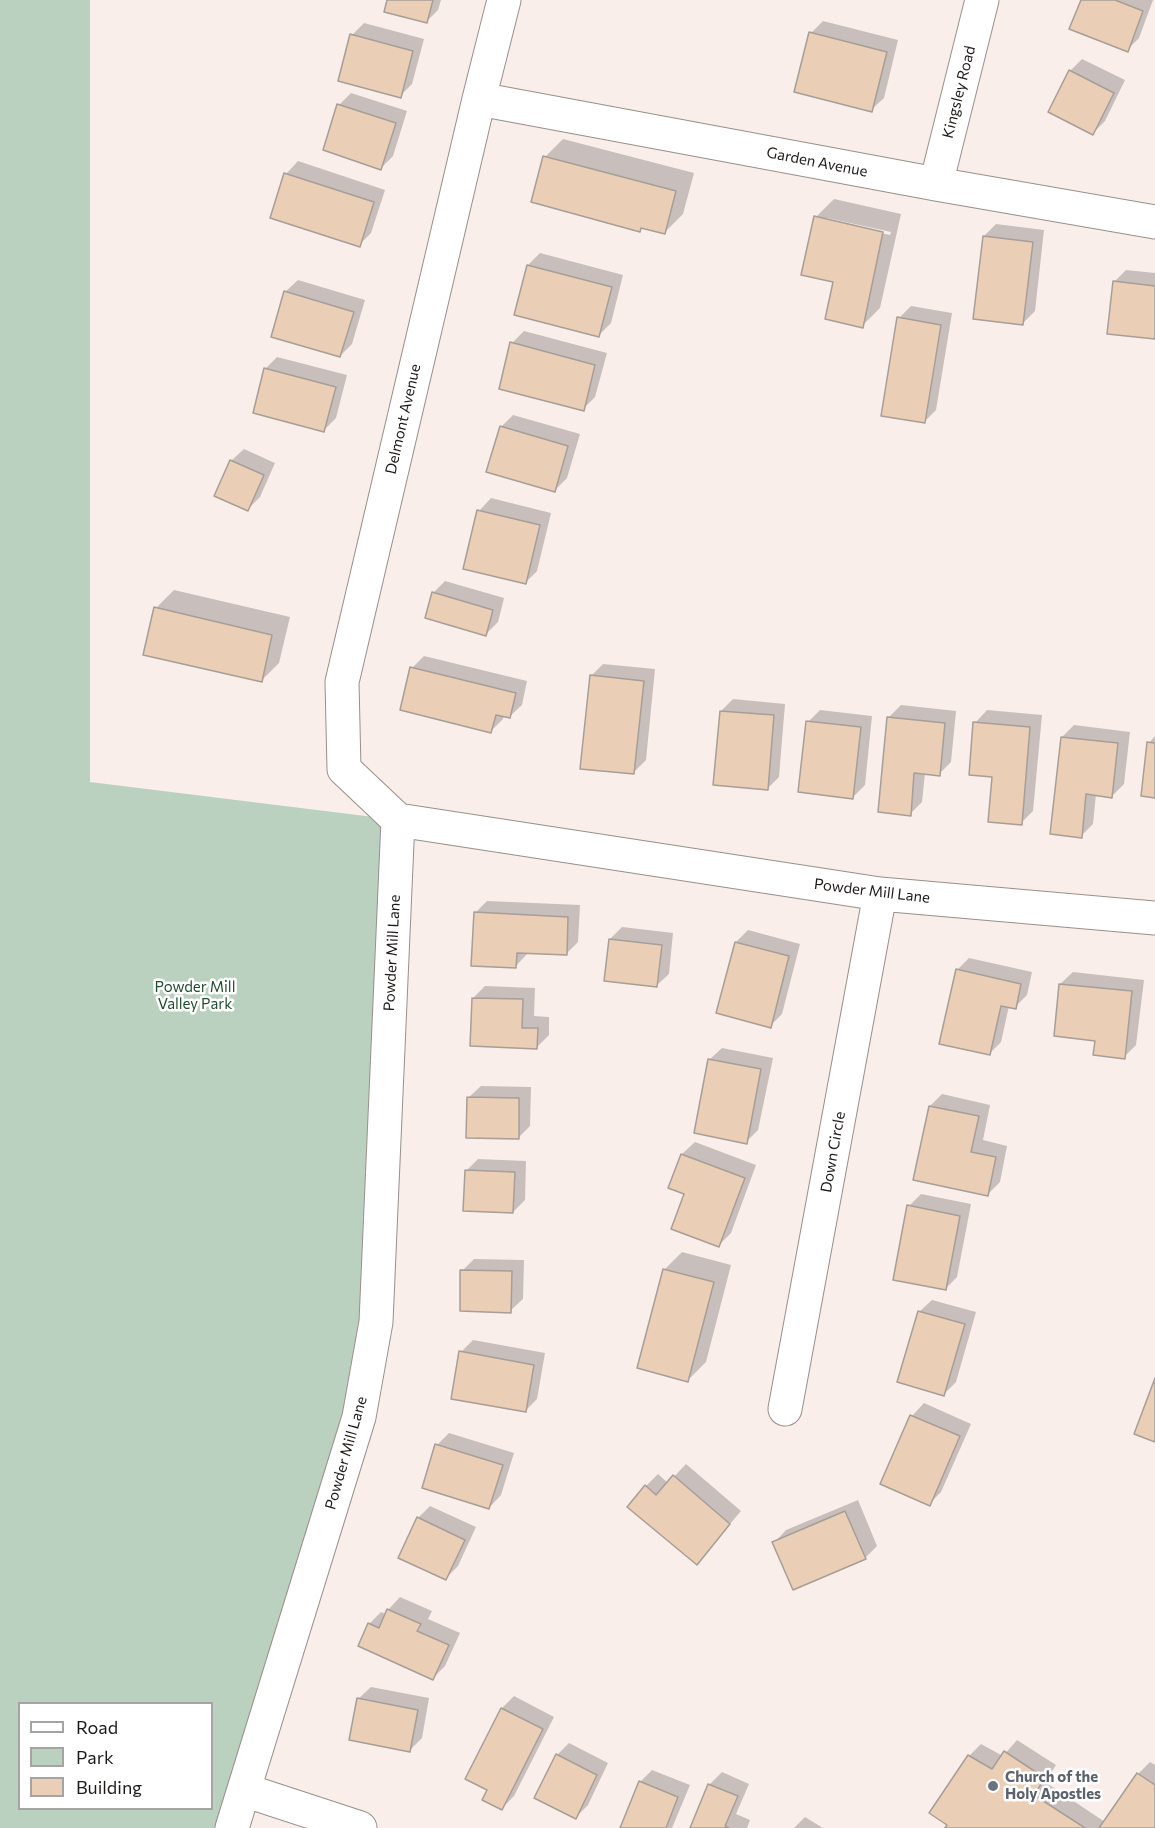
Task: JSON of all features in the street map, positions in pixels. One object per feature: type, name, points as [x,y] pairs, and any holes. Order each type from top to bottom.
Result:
[{"type":"street","name":"Delmont Avenue","points":[[398,820],[344,769],[342,682],[504,0]]},
{"type":"street","name":"Kingsley Road","points":[[936,184],[982,0]]},
{"type":"street","name":"Garden Avenue","points":[[479,99],[936,184],[1155,222]]},
{"type":"street","name":"Powder Mill Lane","points":[[232,1828],[359,1417],[376,1322],[398,820],[880,894],[1155,918]]},
{"type":"street","name":"Down Circle","points":[[785,1409],[880,894]]},
{"type":"street","points":[[244,1790],[360,1828]]},
{"type":"green space","name":"Powder Mill Valley Park","points":[[0,0],[90,0],[90,782],[398,820],[376,1322],[232,1828],[0,1828]]},
{"type":"building","points":[[387,0],[433,0],[427,23],[384,12]]},
{"type":"building","points":[[1081,0],[1115,0],[1143,11],[1128,52],[1069,29]]},
{"type":"building","points":[[809,32],[887,52],[872,112],[794,92]]},
{"type":"building","points":[[350,34],[413,51],[401,98],[338,81]]},
{"type":"building","points":[[1069,70],[1114,93],[1093,135],[1048,112]]},
{"type":"building","points":[[337,104],[396,123],[381,170],[323,150]]},
{"type":"building","points":[[543,156],[676,191],[665,234],[641,228],[640,232],[531,202]]},
{"type":"building","points":[[284,173],[374,202],[360,247],[270,218]]},
{"type":"building","points":[[814,216],[883,232],[863,328],[825,319],[833,282],[801,275]]},
{"type":"building","points":[[983,236],[1033,242],[1023,325],[973,319]]},
{"type":"building","points":[[527,265],[612,287],[599,337],[514,315]]},
{"type":"building","points":[[1113,281],[1155,286],[1155,339],[1107,334]]},
{"type":"building","points":[[284,291],[354,312],[340,357],[271,337]]},
{"type":"building","points":[[897,317],[941,325],[925,423],[881,416]]},
{"type":"building","points":[[510,342],[595,365],[584,411],[499,389]]},
{"type":"building","points":[[264,368],[336,387],[324,432],[253,413]]},
{"type":"building","points":[[500,426],[568,446],[555,492],[486,472]]},
{"type":"building","points":[[230,460],[264,475],[248,511],[214,496]]},
{"type":"building","points":[[477,510],[540,525],[526,584],[463,569]]},
{"type":"building","points":[[432,592],[493,610],[486,636],[425,618]]},
{"type":"building","points":[[154,607],[272,635],[262,682],[143,655]]},
{"type":"building","points":[[410,667],[516,693],[510,718],[496,715],[491,733],[400,710]]},
{"type":"building","points":[[590,675],[644,681],[634,774],[580,769]]},
{"type":"building","points":[[720,711],[774,715],[768,790],[713,785]]},
{"type":"building","points":[[887,717],[945,723],[940,776],[914,773],[911,816],[878,812]]},
{"type":"building","points":[[806,721],[861,727],[853,799],[798,792]]},
{"type":"building","points":[[973,722],[1030,727],[1022,825],[988,822],[992,777],[969,775]]},
{"type":"building","points":[[1061,737],[1118,743],[1112,798],[1086,794],[1082,838],[1050,834]]},
{"type":"building","points":[[1147,742],[1155,743],[1155,798],[1141,796]]},
{"type":"building","points":[[474,912],[568,917],[567,955],[517,953],[516,968],[471,966]]},
{"type":"building","points":[[609,939],[662,945],[657,987],[604,981]]},
{"type":"building","points":[[735,942],[789,956],[771,1028],[716,1013]]},
{"type":"building","points":[[956,969],[1021,984],[1016,1009],[1001,1006],[990,1055],[939,1044]]},
{"type":"building","points":[[1059,984],[1132,991],[1125,1059],[1093,1055],[1095,1041],[1054,1036]]},
{"type":"building","points":[[472,998],[523,999],[522,1028],[538,1028],[537,1049],[470,1046]]},
{"type":"building","points":[[708,1059],[761,1069],[747,1144],[694,1133]]},
{"type":"building","points":[[467,1097],[519,1098],[519,1139],[466,1138]]},
{"type":"building","points":[[929,1106],[979,1116],[971,1152],[996,1157],[988,1196],[913,1180]]},
{"type":"building","points":[[681,1154],[745,1178],[719,1247],[671,1229],[684,1194],[668,1188]]},
{"type":"building","points":[[465,1170],[515,1172],[513,1213],[463,1211]]},
{"type":"building","points":[[907,1205],[960,1216],[946,1290],[893,1280]]},
{"type":"building","points":[[663,1269],[714,1282],[688,1382],[637,1368]]},
{"type":"building","points":[[460,1270],[512,1271],[511,1313],[460,1311]]},
{"type":"building","points":[[918,1311],[965,1324],[944,1396],[897,1382]]},
{"type":"building","points":[[459,1351],[534,1365],[526,1412],[451,1399]]},
{"type":"building","points":[[1155,1378],[1155,1442],[1134,1434]]},
{"type":"building","points":[[910,1415],[960,1436],[930,1506],[880,1484]]},
{"type":"building","points":[[435,1444],[503,1465],[489,1509],[422,1488]]},
{"type":"building","points":[[673,1475],[730,1524],[697,1565],[627,1507],[645,1485],[656,1495]]},
{"type":"building","points":[[845,1511],[866,1559],[793,1590],[772,1542]]},
{"type":"building","points":[[417,1517],[465,1540],[446,1580],[398,1558]]},
{"type":"building","points":[[387,1609],[421,1624],[417,1631],[449,1645],[433,1680],[358,1646],[368,1623],[379,1628]]},
{"type":"building","points":[[357,1698],[418,1710],[410,1752],[349,1740]]},
{"type":"building","points":[[501,1708],[543,1729],[502,1810],[482,1800],[487,1790],[465,1779]]},
{"type":"building","name":"Church of the Holy Apostles","points":[[1004,1751],[1045,1778],[1034,1795],[1085,1828],[945,1828],[947,1825],[929,1813],[968,1755],[992,1769]]},
{"type":"building","points":[[556,1754],[597,1775],[576,1819],[534,1798]]},
{"type":"building","name":"Church of the Holy Apostles","points":[[1137,1773],[1155,1785],[1155,1828],[1099,1828]]},
{"type":"building","points":[[639,1781],[678,1797],[666,1828],[620,1828]]},
{"type":"building","points":[[708,1784],[738,1796],[725,1826],[729,1828],[690,1828]]},
{"type":"place","name":"Church of the Holy Apostles","points":[[993,1786]]}]
